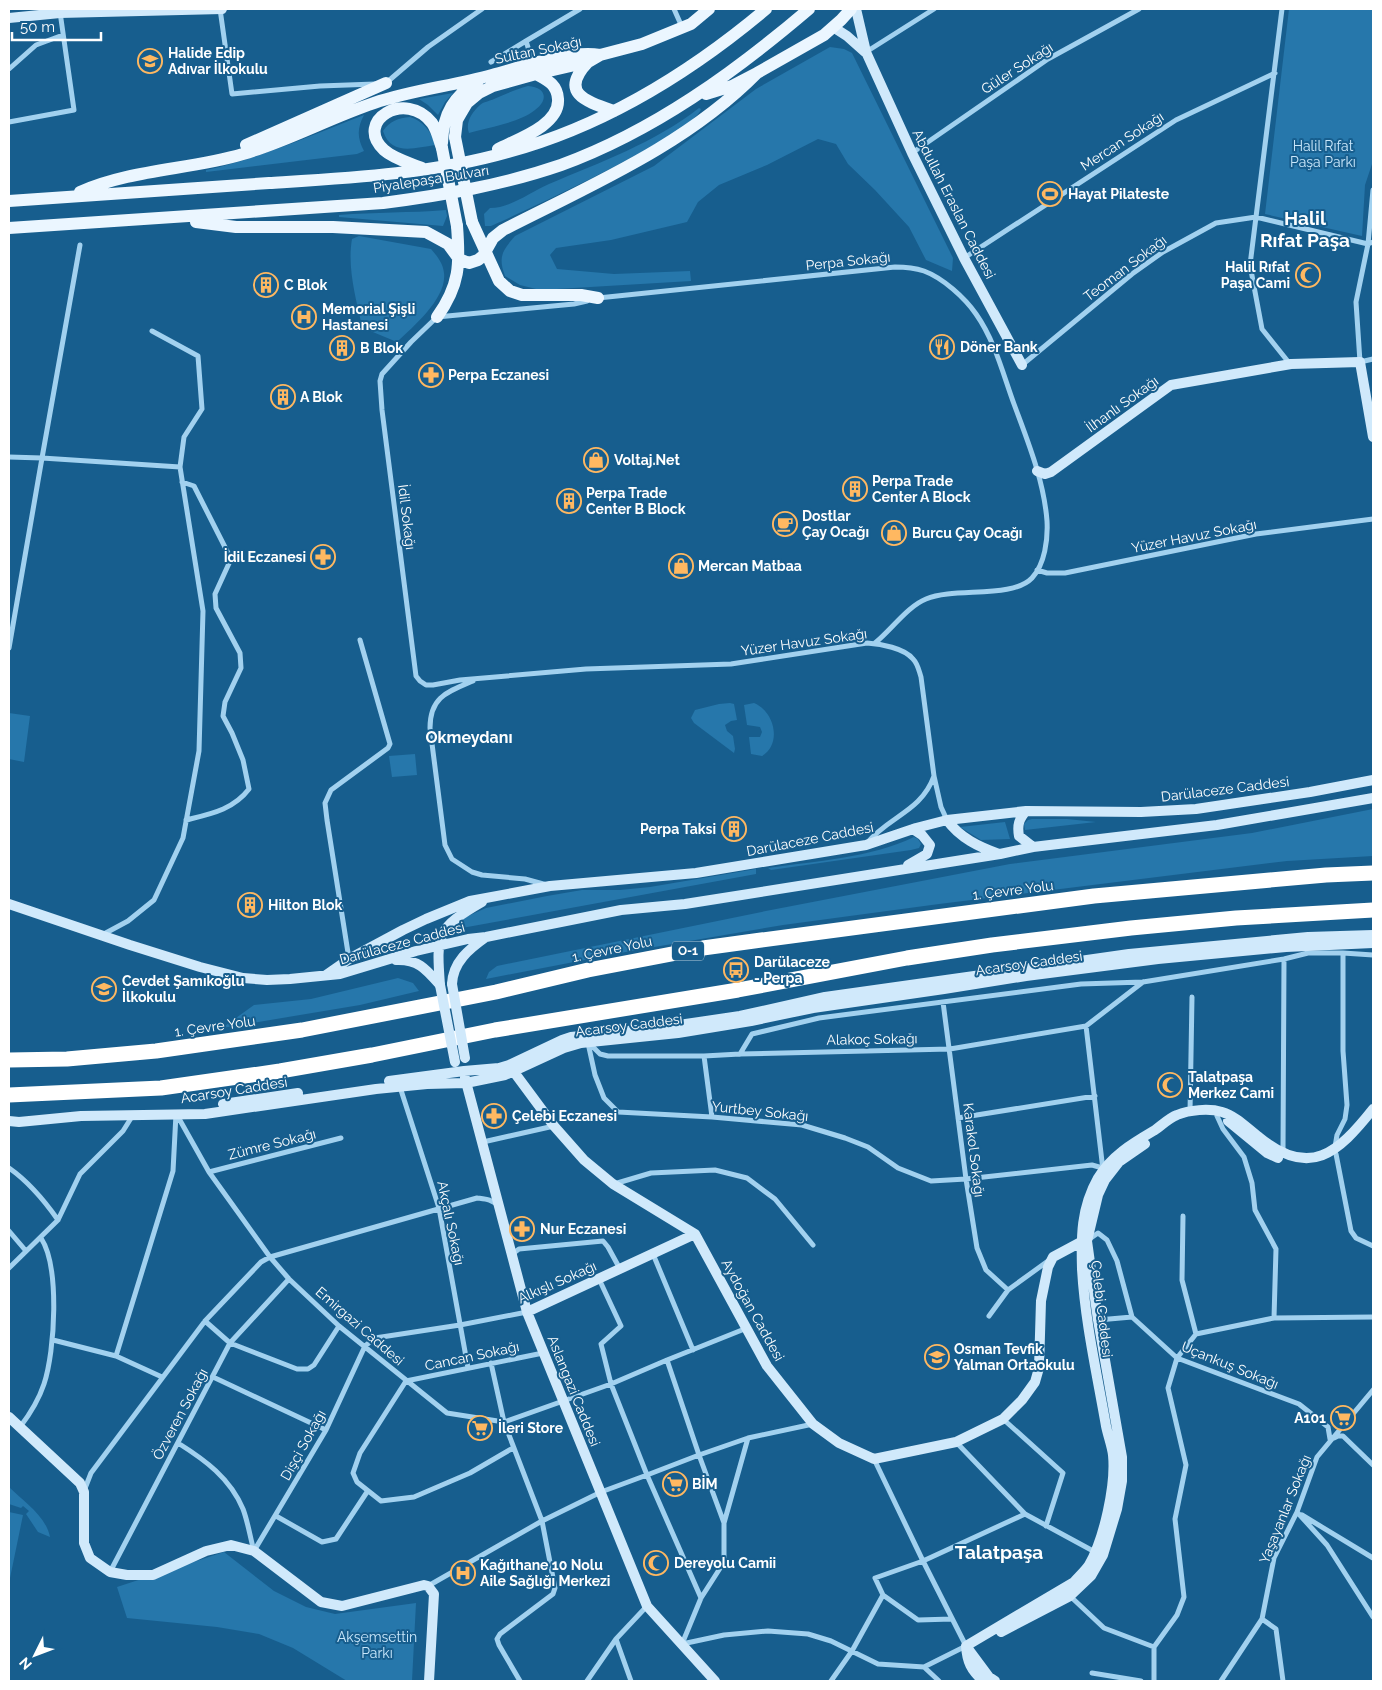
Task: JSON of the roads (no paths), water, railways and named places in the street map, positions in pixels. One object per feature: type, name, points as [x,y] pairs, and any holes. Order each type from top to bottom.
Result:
[{"type":"highway","name":"1. Çevre Yolu","points":[[9,1060],[67,1059],[156,1051],[302,1030],[496,992],[588,970],[703,948],[754,941],[1094,896],[1326,875],[1373,873]]},
{"type":"highway","points":[[9,1095],[161,1088],[270,1072],[372,1055],[495,1030],[738,990],[907,958],[992,945],[1131,928],[1373,910]]},
{"type":"main road","points":[[9,18],[60,11],[221,9]]},
{"type":"main road","name":"Sultan Sokağı","points":[[183,166],[218,161],[248,153],[392,97],[484,77],[594,59],[642,44],[691,24],[709,9]]},
{"type":"main road","name":"Piyalepaşa Bulvarı","points":[[9,201],[370,176],[424,169],[508,153],[550,139],[614,111],[690,67],[766,9]]},
{"type":"main road","name":"Piyalepaşa Bulvarı","points":[[9,228],[383,202],[435,196],[506,181],[562,164],[647,125],[695,96],[746,61],[810,9]]},
{"type":"main road","points":[[695,96],[713,93],[758,74],[824,35],[851,9]]},
{"type":"main road","name":"Abdullah Eraslan Caddesi","points":[[856,9],[866,52],[912,153],[964,258],[1022,365]]},
{"type":"main road","name":"Abdullah Eraslan Caddesi","points":[[833,28],[847,36],[866,52]]},
{"type":"main road","points":[[594,59],[576,77],[574,84],[585,99],[614,111]]},
{"type":"main road","points":[[480,158],[544,125],[552,118],[557,109],[556,91],[550,81],[534,68],[479,93],[468,103],[457,120],[455,137],[472,222],[499,281],[510,291],[522,295],[581,295],[598,298]]},
{"type":"main road","points":[[171,218],[236,227],[333,227],[426,232],[448,244],[459,259],[469,263],[478,260],[486,252],[493,238],[502,230],[591,188],[646,156],[691,128],[758,74]]},
{"type":"main road","points":[[442,148],[444,122],[448,111],[468,87],[484,77]]},
{"type":"main road","points":[[72,196],[114,180],[183,166],[244,146],[386,83]]},
{"type":"main road","points":[[424,169],[389,154],[383,149],[376,139],[374,127],[378,120],[396,109],[408,108],[418,110],[435,128],[442,148],[457,226],[459,259],[451,294],[437,317]]},
{"type":"main road","points":[[1360,362],[1373,437]]},
{"type":"main road","name":"İlhanlı Sokağı","points":[[1037,471],[1045,474],[1051,472],[1171,385],[1290,364],[1360,362]]},
{"type":"main road","name":"Darülaceze Caddesi","points":[[326,975],[349,959],[426,919],[470,901],[550,886],[696,873],[866,845],[947,820],[1026,810],[1149,812],[1196,809],[1310,792],[1373,780]]},
{"type":"main road","name":"Darülaceze Caddesi","points":[[9,904],[200,967],[243,978],[290,979],[354,971],[384,960],[468,939],[621,910],[685,904],[1033,848],[1217,825],[1373,798]]},
{"type":"main road","points":[[1026,810],[1017,827],[1019,836],[1033,848]]},
{"type":"main road","points":[[947,820],[953,829],[966,839],[1000,854]]},
{"type":"main road","points":[[895,870],[922,858],[929,850],[930,845],[925,838],[913,829]]},
{"type":"main road","points":[[464,1071],[455,1062],[440,985],[439,946],[442,933],[447,926],[462,914],[490,898]]},
{"type":"main road","name":"Acarsoy Caddesi","points":[[399,1083],[466,1083],[514,1072],[564,1048],[588,1039],[740,1016],[825,997],[1129,954],[1308,937],[1373,935]]},
{"type":"main road","name":"Aslangazi Caddesi","points":[[486,937],[472,947],[460,960],[452,975],[452,984],[466,1058],[464,1071],[466,1083],[527,1312],[647,1606],[715,1681]]},
{"type":"main road","name":"Acarsoy Caddesi","points":[[9,1121],[19,1122],[81,1116],[205,1114],[464,1071],[499,1068],[562,1040],[678,1033],[751,1021],[812,1008],[1035,974],[1192,955],[1330,948],[1373,943]]},
{"type":"main road","points":[[349,959],[354,971]]},
{"type":"main road","points":[[384,960],[404,960],[418,964],[424,967],[440,985]]},
{"type":"main road","name":"Aydoğan Caddesi","points":[[514,1072],[554,1126],[584,1160],[613,1184],[695,1234],[767,1366],[813,1424],[839,1443],[874,1459]]},
{"type":"main road","name":"Çelebi Caddesi","points":[[1335,1151],[1373,1110]]},
{"type":"main road","name":"Çelebi Caddesi","points":[[966,1646],[1074,1582],[1099,1554],[1113,1473],[1113,1455],[1106,1429],[1084,1292],[1084,1241],[1110,1161],[1126,1147],[1176,1115],[1218,1114],[1233,1117],[1283,1157],[1308,1159],[1335,1151],[1363,1133],[1373,1120]]},
{"type":"main road","name":"Alkışlı Sokağı","points":[[527,1312],[695,1234]]},
{"type":"main road","points":[[874,1459],[956,1442],[1003,1419],[1022,1400],[1035,1382],[1039,1368],[1041,1300],[1048,1267],[1053,1257],[1084,1241]]},
{"type":"main road","name":"Çelebi Caddesi","points":[[966,1646],[976,1645],[1070,1596],[1091,1576],[1117,1509],[1122,1481],[1122,1457],[1084,1241]]},
{"type":"main road","points":[[9,1417],[80,1483],[84,1492],[84,1543],[90,1558],[110,1572],[127,1575],[153,1575],[206,1551],[231,1545],[254,1551],[321,1602],[342,1606],[424,1584],[428,1586],[434,1594],[429,1681]]},
{"type":"main road","points":[[966,1646],[966,1659],[975,1674],[983,1681]]},
{"type":"main road","points":[[966,1646],[989,1677],[995,1681]]},
{"type":"street","points":[[221,9],[232,94],[320,86],[386,83],[428,47],[482,9]]},
{"type":"street","points":[[491,62],[580,9]]},
{"type":"street","points":[[674,9],[682,27]]},
{"type":"street","points":[[866,52],[934,9]]},
{"type":"street","name":"Güler Sokağı","points":[[912,153],[1048,60],[1139,9]]},
{"type":"street","points":[[1282,9],[1250,265],[1262,329],[1290,364]]},
{"type":"street","points":[[9,122],[74,110],[60,11]]},
{"type":"street","points":[[9,69],[36,45],[63,35]]},
{"type":"street","points":[[526,41],[534,68]]},
{"type":"street","name":"Mercan Sokağı","points":[[964,258],[1176,120],[1275,73]]},
{"type":"street","points":[[1373,190],[1371,243],[1356,302],[1360,362],[1373,359]]},
{"type":"street","points":[[1256,217],[1371,243]]},
{"type":"street","name":"Teoman Sokağı","points":[[1022,365],[1132,274],[1162,252],[1216,223],[1256,217]]},
{"type":"street","points":[[9,648],[80,245]]},
{"type":"street","name":"Perpa Sokağı","points":[[437,317],[574,304],[598,298],[895,267],[912,268],[926,272],[955,290],[976,313],[990,337],[1037,471],[1045,503],[1047,538],[1037,570]]},
{"type":"street","name":"İdil Sokağı","points":[[437,317],[382,374],[380,381],[382,410],[416,676],[420,682],[426,685],[478,679]]},
{"type":"street","points":[[102,935],[128,921],[154,900],[183,838],[199,751],[203,611],[180,467],[184,437],[202,409],[198,356],[152,331]]},
{"type":"street","points":[[9,458],[42,458],[180,467]]},
{"type":"street","points":[[182,482],[194,486],[232,559],[215,594],[216,608],[240,653],[241,668],[226,702],[223,716],[243,760],[249,790],[241,799],[217,813],[186,820]]},
{"type":"street","name":"Yüzer Havuz Sokağı","points":[[478,679],[586,669],[731,664],[876,643],[911,608],[924,599],[956,592],[1010,589],[1024,584],[1037,570],[1048,573],[1065,573],[1256,534],[1373,519]]},
{"type":"street","points":[[349,959],[326,803],[331,790],[388,748],[390,744],[360,640]]},
{"type":"street","points":[[876,643],[905,654],[912,658],[918,666],[922,677],[934,776],[941,807],[947,820]]},
{"type":"street","points":[[478,679],[450,691],[440,698],[430,714],[430,728],[445,845],[452,859],[472,872],[482,875],[524,879],[550,886]]},
{"type":"street","points":[[866,845],[883,828],[918,803],[930,788],[934,776]]},
{"type":"street","points":[[740,1054],[752,1034],[819,1018],[1081,984],[1143,982],[1284,959],[1330,948],[1343,953],[1373,955]]},
{"type":"street","points":[[1343,953],[1343,1050],[1347,1105],[1345,1119],[1337,1135],[1335,1151],[1351,1230],[1356,1238],[1373,1246]]},
{"type":"street","points":[[1283,1157],[1284,959]]},
{"type":"street","name":"Alakoç Sokağı","points":[[588,1039],[600,1054],[608,1056],[704,1056],[950,1048],[1086,1026],[1143,982]]},
{"type":"street","points":[[1190,1115],[1192,996]]},
{"type":"street","name":"Karakol Sokağı","points":[[943,1002],[977,1248],[986,1270],[1008,1290]]},
{"type":"street","points":[[1086,1026],[1106,1173]]},
{"type":"street","name":"Yurtbey Sokağı","points":[[588,1039],[595,1075],[604,1098],[618,1112],[712,1117],[802,1125],[868,1147],[898,1168],[931,1181],[1092,1165],[1099,1167],[1106,1173]]},
{"type":"street","points":[[704,1056],[712,1117]]},
{"type":"street","name":"Akçalı Sokağı","points":[[399,1083],[439,1208],[468,1368]]},
{"type":"street","points":[[958,1118],[1095,1096]]},
{"type":"street","points":[[116,1356],[173,1171],[176,1113]]},
{"type":"street","name":"Emirgazi Caddesi","points":[[176,1113],[209,1172],[270,1257],[289,1279],[339,1326],[447,1413],[504,1422]]},
{"type":"street","points":[[1218,1114],[1224,1129],[1244,1157],[1252,1183],[1254,1210],[1276,1249],[1274,1318]]},
{"type":"street","points":[[9,1268],[58,1220],[80,1174],[122,1131],[133,1115]]},
{"type":"street","points":[[483,1142],[554,1126]]},
{"type":"street","name":"Zümre Sokağı","points":[[209,1172],[341,1138]]},
{"type":"street","points":[[9,1168],[45,1200],[58,1220]]},
{"type":"street","points":[[613,1184],[651,1173],[715,1170],[748,1178],[775,1199],[813,1245]]},
{"type":"street","points":[[84,1492],[91,1473],[205,1321],[262,1262],[270,1257],[477,1198],[487,1199],[499,1207]]},
{"type":"street","points":[[1183,1216],[1182,1280],[1196,1334]]},
{"type":"street","points":[[9,1231],[26,1251]]},
{"type":"street","points":[[1084,1241],[1098,1234],[1107,1240],[1117,1261],[1132,1317],[1098,1320]]},
{"type":"street","points":[[20,1427],[31,1412],[44,1384],[53,1340],[54,1301],[51,1275],[48,1251],[41,1238]]},
{"type":"street","points":[[512,1258],[519,1248],[603,1241],[620,1269]]},
{"type":"street","points":[[653,1254],[693,1350]]},
{"type":"street","points":[[988,1316],[1008,1290],[1053,1257]]},
{"type":"street","points":[[599,1278],[621,1326],[602,1344],[612,1384],[648,1475],[701,1598]]},
{"type":"street","name":"Özveren Sokağı","points":[[110,1572],[230,1343],[289,1279]]},
{"type":"street","name":"Alkışlı Sokağı","points":[[366,1346],[375,1338],[460,1325],[527,1312]]},
{"type":"street","name":"Uçankuş Sokağı","points":[[1132,1317],[1177,1358],[1299,1404],[1328,1427],[1330,1439]]},
{"type":"street","points":[[1154,1681],[1154,1647],[1177,1615],[1184,1597],[1175,1519],[1186,1465],[1168,1388],[1177,1358],[1196,1334],[1274,1318],[1373,1317]]},
{"type":"street","points":[[205,1321],[230,1343],[297,1369],[308,1369],[314,1365],[339,1326]]},
{"type":"street","points":[[504,1422],[612,1384],[747,1328]]},
{"type":"street","points":[[53,1340],[116,1356],[162,1377]]},
{"type":"street","name":"Dişçi Sokağı","points":[[254,1551],[326,1430],[366,1346]]},
{"type":"street","name":"Cancan Sokağı","points":[[406,1381],[543,1352]]},
{"type":"street","points":[[667,1360],[724,1523]]},
{"type":"street","points":[[491,1363],[504,1422],[542,1521],[555,1588],[553,1594],[500,1634],[497,1639],[498,1646],[520,1681]]},
{"type":"street","points":[[213,1377],[326,1430]]},
{"type":"street","points":[[406,1381],[360,1453],[353,1473],[357,1482],[381,1501],[414,1498],[470,1473],[514,1448]]},
{"type":"street","name":"Yaşayanlar Sokağı","points":[[1330,1439],[1373,1385]]},
{"type":"street","name":"Yaşayanlar Sokağı","points":[[1262,1619],[1274,1558],[1297,1512],[1317,1456],[1373,1390]]},
{"type":"street","points":[[1003,1419],[1063,1473],[1046,1526]]},
{"type":"street","points":[[428,1586],[542,1521],[601,1492],[748,1438],[813,1424]]},
{"type":"street","points":[[1330,1439],[1343,1436],[1373,1466]]},
{"type":"street","points":[[681,1644],[701,1598],[724,1562],[724,1523],[748,1438]]},
{"type":"street","points":[[956,1442],[1025,1514],[1099,1554]]},
{"type":"street","points":[[178,1443],[201,1458],[224,1477],[242,1508],[254,1551]]},
{"type":"street","points":[[681,1644],[724,1635],[768,1631],[808,1634],[852,1651],[878,1664],[924,1667],[966,1646],[874,1459]]},
{"type":"street","points":[[276,1516],[322,1542],[336,1539],[368,1492]]},
{"type":"street","points":[[1297,1512],[1373,1558]]},
{"type":"street","points":[[1297,1512],[1327,1545],[1373,1617]]},
{"type":"street","points":[[952,1619],[918,1620],[883,1595],[875,1578],[923,1561],[1025,1514]]},
{"type":"street","points":[[831,1681],[852,1651],[883,1595]]},
{"type":"street","points":[[1070,1596],[1104,1628],[1154,1647]]},
{"type":"street","points":[[587,1681],[616,1640],[647,1606]]},
{"type":"street","points":[[1221,1681],[1262,1619],[1276,1629],[1283,1681]]},
{"type":"street","points":[[616,1640],[631,1681]]},
{"type":"street","points":[[924,1667],[939,1681]]},
{"type":"street","points":[[1092,1673],[1141,1681]]},
{"type":"place","name":"Halide Edip Adıvar İlkokulu","points":[[150,61]]},
{"type":"place","name":"Hayat Pilateste","points":[[1050,194]]},
{"type":"place","name":"Halil Rıfat Paşa Cami","points":[[1308,275]]},
{"type":"place","name":"C Blok","points":[[266,285]]},
{"type":"place","name":"Memorial Şişli Hastanesi","points":[[304,317]]},
{"type":"place","name":"Döner Bank","points":[[942,347]]},
{"type":"place","name":"B Blok","points":[[342,348]]},
{"type":"place","name":"Perpa Eczanesi","points":[[431,375]]},
{"type":"place","name":"A Blok","points":[[283,397]]},
{"type":"place","name":"Voltaj.Net","points":[[596,460]]},
{"type":"place","name":"Perpa Trade Center A Block","points":[[855,489]]},
{"type":"place","name":"Perpa Trade Center B Block","points":[[569,501]]},
{"type":"place","name":"Dostlar Çay Ocağı","points":[[785,524]]},
{"type":"place","name":"Burcu Çay Ocağı","points":[[894,533]]},
{"type":"place","name":"İdil Eczanesi","points":[[323,557]]},
{"type":"place","name":"Mercan Matbaa","points":[[681,566]]},
{"type":"place","name":"Perpa Taksi","points":[[734,829]]},
{"type":"place","name":"Hilton Blok","points":[[250,905]]},
{"type":"place","name":"Darülaceze - Perpa","points":[[736,970]]},
{"type":"place","name":"Cevdet Şamıkoğlu İlkokulu","points":[[104,989]]},
{"type":"place","name":"Talatpaşa Merkez Cami","points":[[1170,1085]]},
{"type":"place","name":"Çelebi Eczanesi","points":[[494,1116]]},
{"type":"place","name":"Nur Eczanesi","points":[[522,1229]]},
{"type":"place","name":"Osman Tevfik Yalman Ortaokulu","points":[[937,1357]]},
{"type":"place","name":"A101","points":[[1343,1418]]},
{"type":"place","name":"İleri Store","points":[[480,1428]]},
{"type":"place","name":"BİM","points":[[675,1484]]},
{"type":"place","name":"Dereyolu Camii","points":[[656,1563]]},
{"type":"place","name":"Kağıthane 10 Nolu Aile Sağlığı Merkezi","points":[[463,1573]]},
{"type":"district","name":"Halil Rıfat Paşa","points":[[1305,229]]},
{"type":"district","name":"Okmeydanı","points":[[469,737]]},
{"type":"district","name":"Talatpaşa","points":[[999,1552]]},
{"type":"park label","name":"Halil Rıfat Paşa Parkı","points":[[1323,154]]},
{"type":"park label","name":"Akşemsettin Parkı","points":[[377,1645]]}]
